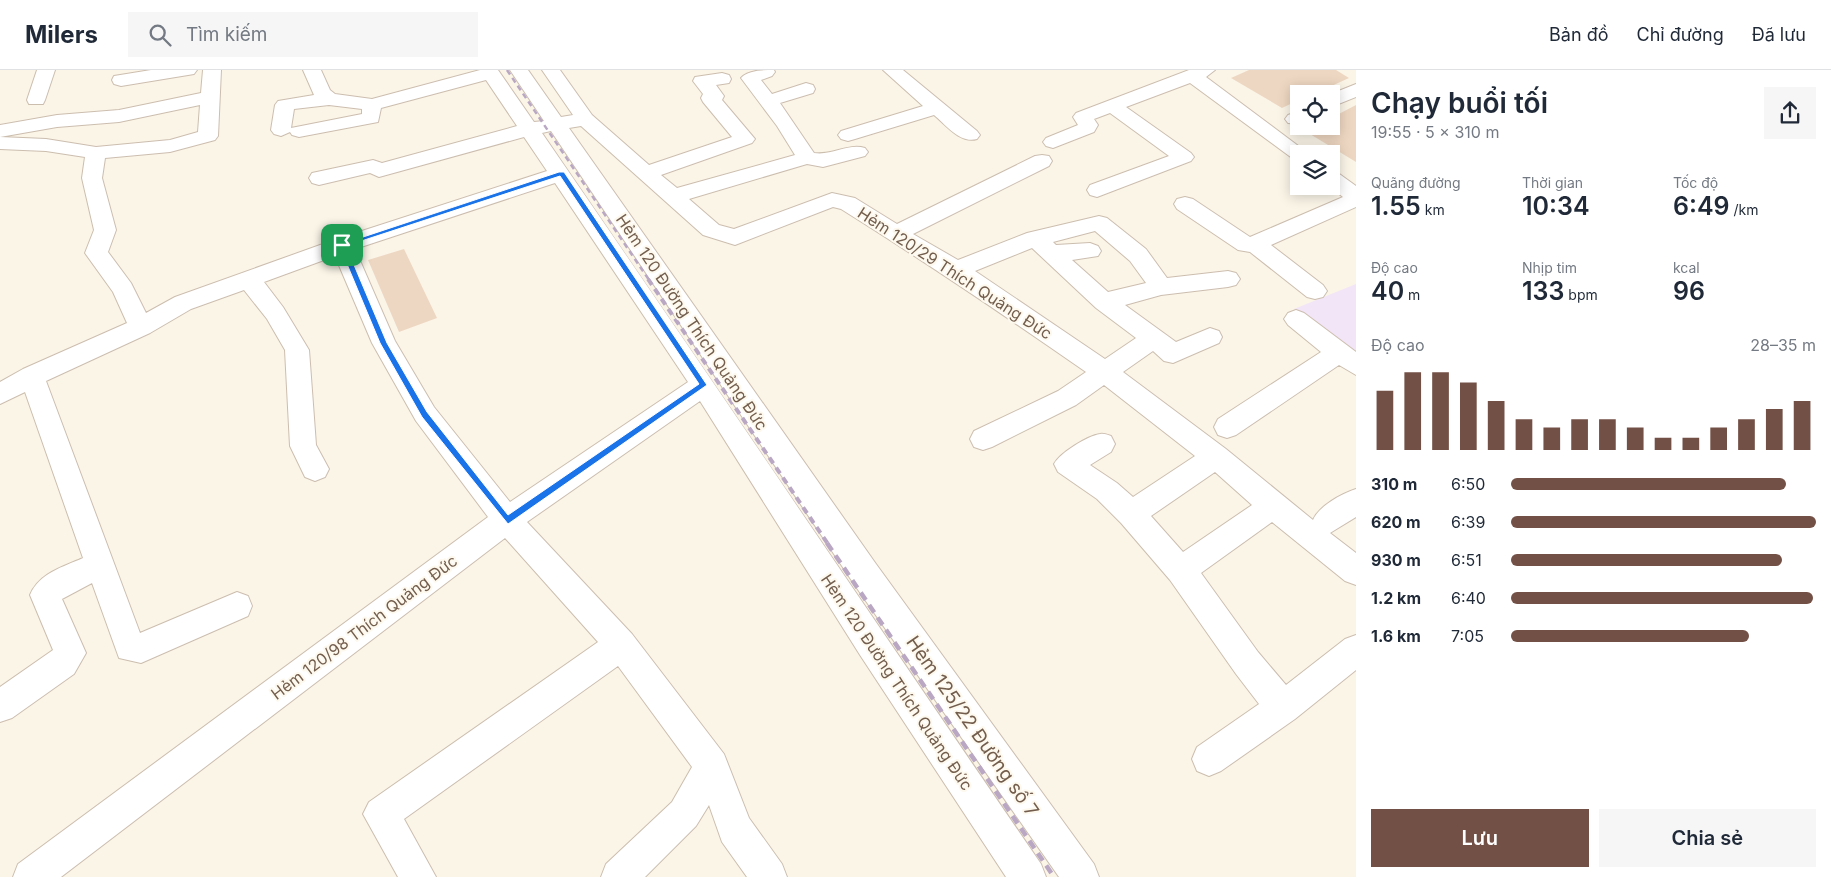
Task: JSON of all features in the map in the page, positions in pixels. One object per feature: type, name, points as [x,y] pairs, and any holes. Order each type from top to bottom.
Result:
[{"type":"street","points":[[36,100],[46,70]]},
{"type":"street","points":[[121,80],[188,70]]},
{"type":"street","points":[[0,143],[46,145],[96,153],[170,146],[208,136],[212,70]]},
{"type":"street","points":[[312,70],[322,93],[329,99]]},
{"type":"street","name":"Hẻm 120 Đường Thích Quảng Đức","points":[[519,70],[865,574]]},
{"type":"street","name":"Hẻm 120/29 Thích Quảng Đức","points":[[551,70],[585,119],[645,173],[675,196],[711,230],[735,237],[832,200],[847,203],[894,234],[956,270],[1106,372],[1216,457],[1273,506],[1356,571]]},
{"type":"street","points":[[764,70],[766,72],[750,78],[786,124],[808,158]]},
{"type":"street","points":[[892,70],[935,108],[970,135]]},
{"type":"street","points":[[372,104],[371,118],[290,131],[285,105],[329,99],[372,104],[490,71]]},
{"type":"street","name":"Hẻm 120 Đường Thích Quảng Đức","points":[[490,71],[703,385],[871,644],[1028,877]]},
{"type":"street","points":[[1053,142],[1087,128],[1088,125],[1084,117],[1199,73],[1290,147]]},
{"type":"street","points":[[645,173],[745,139],[710,98],[715,96],[702,81],[722,79]]},
{"type":"street","points":[[768,101],[806,89]]},
{"type":"street","points":[[1340,97],[1356,90]]},
{"type":"street","points":[[0,131],[57,121],[119,116],[210,97]]},
{"type":"street","points":[[1097,190],[1184,157],[1112,106]]},
{"type":"street","points":[[675,196],[808,158],[823,162],[853,144],[935,108]]},
{"type":"street","points":[[319,178],[373,166],[379,170],[530,129],[585,119]]},
{"type":"street","points":[[96,153],[92,178],[105,230],[96,253],[123,290],[141,327]]},
{"type":"street","points":[[894,234],[1042,161]]},
{"type":"street","points":[[0,394],[32,376],[141,327],[183,303],[342,245],[561,174]]},
{"type":"street","points":[[1185,204],[1246,245],[1254,244],[1355,200],[1340,186]]},
{"type":"street","points":[[956,270],[1035,238],[1099,224],[1138,255],[1161,287]]},
{"type":"street","points":[[1035,238],[1104,302],[1173,354],[1210,337]]},
{"type":"street","points":[[1254,244],[1315,291]]},
{"type":"street","points":[[342,245],[384,343],[425,414],[508,520],[621,645],[712,766],[735,829],[769,877]]},
{"type":"street","points":[[1052,254],[1090,252]]},
{"type":"street","points":[[248,279],[275,313],[297,350],[303,446],[316,468]]},
{"type":"street","points":[[1104,302],[1161,287],[1228,279]]},
{"type":"street","points":[[1227,427],[1348,358],[1296,319]]},
{"type":"street","points":[[983,439],[1067,398],[1154,338]]},
{"type":"street","points":[[32,376],[130,647],[141,648],[237,606]]},
{"type":"street","name":"Hẻm 120/98 Thích Quảng Đức","points":[[30,877],[508,520],[703,385]]},
{"type":"street","points":[[1102,444],[1068,464],[1107,492],[1131,514],[1181,570],[1247,663],[1283,707]]},
{"type":"street","points":[[1131,514],[1216,457]]},
{"type":"street","points":[[1326,522],[1356,501]]},
{"type":"street","points":[[1181,570],[1273,506]]},
{"type":"street","points":[[0,706],[63,664],[68,658],[70,653],[45,595],[56,585],[99,565]]},
{"type":"street","name":"Hẻm 125/22 Đường số 7","points":[[865,574],[1081,877]]},
{"type":"street","points":[[412,875],[381,814],[621,645]]},
{"type":"street","points":[[1209,759],[1283,707],[1356,650]]},
{"type":"street","points":[[619,877],[684,814],[712,766]]},
{"type":"shaded area","points":[[1356,284],[1356,355],[1294,309]]},
{"type":"building","points":[[1249,70],[1336,70],[1349,78],[1334,85],[1290,85],[1290,104],[1282,108],[1231,78]]},
{"type":"building","points":[[1356,105],[1356,162],[1340,152],[1340,145],[1328,145],[1312,135],[1340,135],[1340,113]]},
{"type":"building","points":[[404,249],[437,318],[399,332],[368,260]]},
{"type":"railway","points":[[507,70],[649,280]]},
{"type":"railway","points":[[648,279],[828,544]]},
{"type":"railway","points":[[827,543],[1054,877]]},
{"type":"route","points":[[561,174],[703,385],[508,520],[425,414],[384,343],[342,245],[561,174]]}]
